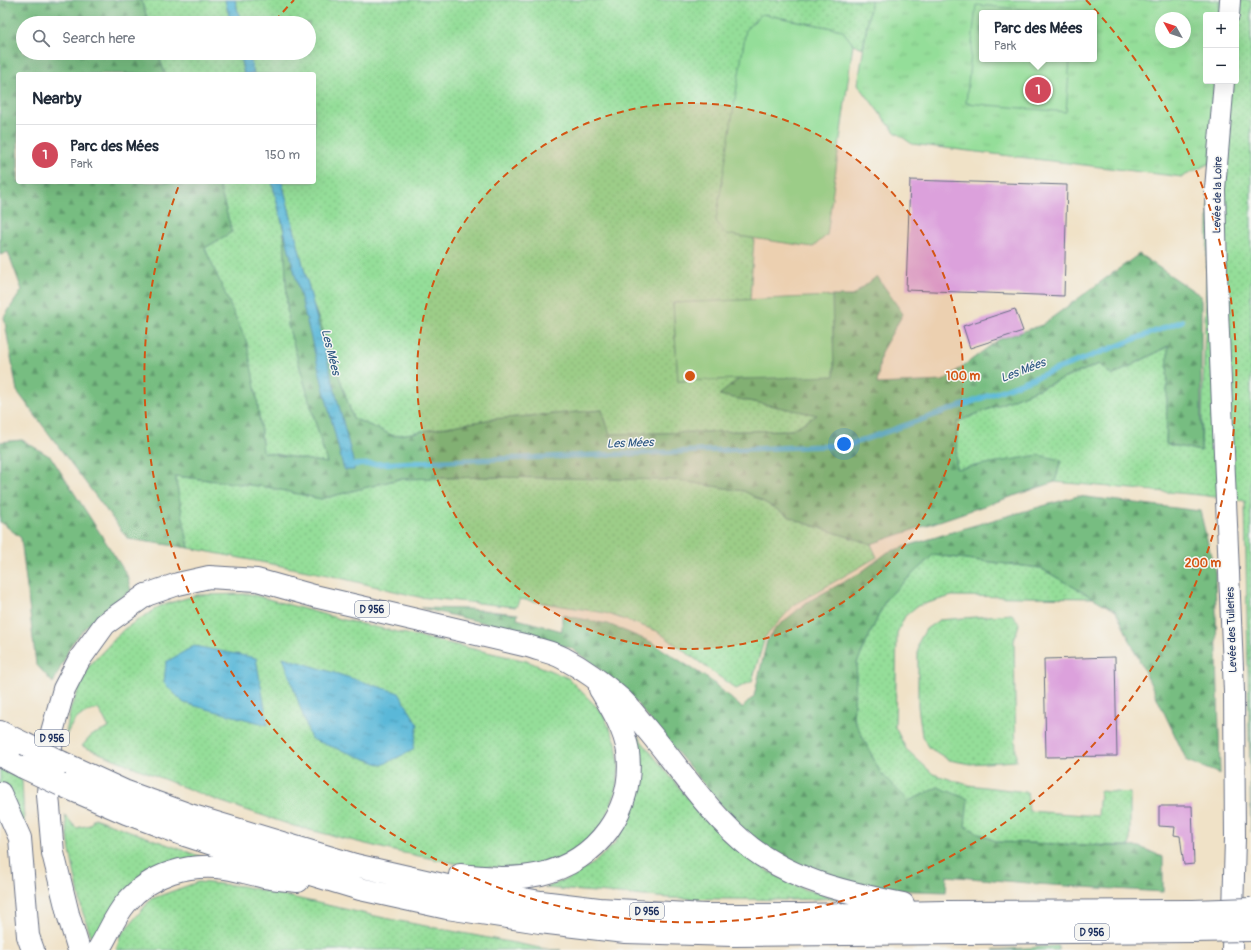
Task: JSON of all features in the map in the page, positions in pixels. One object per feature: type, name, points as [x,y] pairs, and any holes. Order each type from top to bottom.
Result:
[{"type":"main road","name":"D 956","points":[[78,950],[53,853],[48,795],[52,732],[64,689],[79,660],[105,624],[146,595],[178,584],[209,577],[257,580],[314,596],[528,646],[561,657],[592,676],[622,700],[655,738],[712,810],[732,831],[772,862],[809,880],[847,892],[944,912]]},
{"type":"main road","name":"D 956","points":[[355,865],[489,878],[516,878],[543,873],[565,866],[583,856],[601,840],[614,822],[623,802],[629,776],[628,752],[622,730],[611,707],[592,676]]},
{"type":"main road","name":"D 956","points":[[0,732],[63,764],[124,791],[193,816],[355,865],[456,888],[541,902],[599,908],[705,915],[810,915],[944,912],[1193,921],[1251,930]]},
{"type":"main road","name":"D 956","points":[[0,755],[61,786],[126,813],[182,834],[234,851],[360,889],[448,908],[540,922],[625,932],[733,936],[1193,921],[1251,909]]},
{"type":"main road","points":[[0,793],[20,838],[28,936],[32,950]]},
{"type":"main road","name":"D 956","points":[[98,950],[126,903],[151,881],[170,872],[204,866],[226,868],[266,877],[360,889]]},
{"type":"street","points":[[1229,12],[1230,0]]},
{"type":"street","name":"Levée de la Loire","points":[[1218,310],[1215,189],[1224,84]]},
{"type":"street","name":"Levée des Tuileries","points":[[1218,310],[1234,692],[1235,838],[1232,950]]},
{"type":"green space","points":[[0,0],[141,0],[147,16],[16,16],[16,60],[160,60],[164,72],[16,72],[16,184],[219,184],[232,232],[205,248],[247,343],[257,398],[263,452],[327,463],[288,325],[284,232],[328,343],[353,418],[394,436],[493,419],[602,410],[610,434],[791,430],[817,415],[719,395],[739,379],[834,375],[832,296],[852,296],[877,276],[903,314],[881,352],[877,384],[943,381],[998,340],[1042,325],[1139,254],[1201,296],[1201,451],[1166,444],[1168,346],[1112,376],[1099,364],[957,422],[956,469],[1039,455],[1061,460],[1055,482],[871,544],[798,521],[744,491],[675,480],[490,477],[399,479],[321,499],[267,487],[175,476],[189,548],[128,539],[17,391],[4,317],[22,290],[8,252],[0,255]]},
{"type":"green space","points":[[141,0],[225,0],[229,16],[147,16]]},
{"type":"green space","points":[[235,0],[871,0],[863,48],[853,44],[842,30],[762,14],[746,29],[725,234],[754,238],[750,300],[673,303],[678,381],[739,379],[720,395],[818,415],[791,430],[610,434],[602,410],[493,419],[394,436],[353,418],[328,343],[313,304],[283,184],[316,184],[316,72],[254,72],[251,60],[316,60],[316,16],[239,16]]},
{"type":"green space","points":[[871,0],[1219,0],[1219,12],[1203,12],[1203,84],[1215,84],[1210,163],[1182,177],[912,144],[895,132],[858,84]]},
{"type":"green space","points":[[1219,0],[1251,0],[1251,832],[1245,501],[1200,495],[1055,482],[1061,460],[956,469],[957,422],[1100,364],[1112,376],[1169,346],[1166,444],[1201,451],[1210,163],[1215,84],[1239,84],[1239,12],[1218,12]]},
{"type":"green space","points":[[976,5],[1027,10],[979,10],[979,62],[1070,62],[1066,112],[966,103]]},
{"type":"green space","points":[[762,14],[842,30],[853,44],[827,235],[813,247],[725,234],[716,221],[746,29]]},
{"type":"green space","points":[[160,60],[241,60],[244,72],[164,72]]},
{"type":"green space","points":[[219,184],[272,184],[284,232],[288,325],[327,463],[263,452],[257,398],[205,248],[232,232]]},
{"type":"green space","points":[[832,296],[834,376],[678,381],[673,303]]},
{"type":"green space","points":[[22,440],[51,457],[127,575],[131,591],[110,605],[92,621],[73,642],[53,683],[36,664],[21,538],[0,522],[0,442]]},
{"type":"green space","points":[[174,476],[267,487],[321,499],[399,479],[490,477],[675,480],[744,491],[798,521],[871,544],[877,557],[794,605],[765,637],[752,681],[736,689],[657,631],[605,613],[520,599],[516,607],[419,597],[328,575],[189,548]]},
{"type":"green space","points":[[1078,496],[1200,511],[1215,572],[1220,774],[1187,761],[1116,611],[1040,568],[933,555],[886,599],[857,663],[853,717],[880,772],[909,801],[938,787],[968,799],[965,826],[997,842],[1140,847],[1163,857],[1163,892],[1051,885],[947,876],[946,892],[866,889],[805,872],[751,841],[622,686],[571,648],[489,624],[421,608],[469,609],[518,614],[517,619],[562,631],[562,615],[608,624],[651,642],[710,680],[742,708],[754,696],[767,641],[776,628],[807,602],[860,573],[888,552],[965,528]]},
{"type":"green space","points":[[933,555],[1040,568],[1093,598],[952,596],[917,606],[905,616],[897,633],[895,727],[906,749],[933,774],[968,785],[1027,792],[1029,811],[1098,816],[1100,791],[1130,793],[1130,846],[997,842],[965,826],[938,787],[909,802],[880,772],[853,717],[857,663],[886,599]]},
{"type":"green space","points":[[250,594],[344,620],[527,661],[568,678],[602,712],[616,742],[619,769],[615,794],[604,822],[585,844],[555,864],[513,868],[473,867],[394,851],[294,826],[213,799],[82,746],[92,735],[109,728],[98,709],[86,713],[77,719],[65,738],[71,707],[89,666],[124,629],[160,606],[197,595]]},
{"type":"green space","points":[[1012,614],[1019,624],[1014,641],[1016,761],[970,764],[949,760],[928,747],[922,736],[918,706],[918,643],[926,629],[939,620]]},
{"type":"green space","points":[[633,731],[688,798],[722,836],[766,870],[803,889],[838,898],[790,900],[670,898],[545,888],[572,877],[594,863],[615,843],[633,811],[639,776],[640,753]]},
{"type":"green space","points":[[0,769],[22,780],[25,839],[0,787]]},
{"type":"green space","points":[[65,815],[76,828],[90,825],[94,818],[202,857],[171,864],[93,941],[82,910],[70,851]]},
{"type":"green space","points":[[198,882],[242,886],[389,919],[551,950],[116,950],[121,935],[151,899]]},
{"type":"green space","points":[[1058,946],[1059,950],[993,950]]},
{"type":"water","points":[[225,0],[235,0],[239,16],[229,16]]},
{"type":"water","points":[[241,60],[251,60],[254,72],[244,72]]},
{"type":"water","points":[[272,184],[283,184],[354,465],[354,470],[345,470]]},
{"type":"water","points":[[194,646],[256,658],[268,725],[184,703],[164,683],[166,662]]},
{"type":"water","points":[[283,657],[399,693],[418,725],[413,750],[382,765],[311,739]]},
{"type":"building","points":[[910,180],[1067,185],[1064,296],[906,290]]},
{"type":"building","points":[[1015,309],[1023,331],[970,348],[963,326]]},
{"type":"building","points":[[1115,657],[1117,756],[1046,757],[1044,659]]},
{"type":"building","points":[[1159,806],[1192,806],[1194,864],[1184,865],[1180,836],[1174,835],[1175,827],[1159,826]]},
{"type":"waterway","name":"Les Mées","points":[[349,465],[849,445],[969,403],[1182,321]]},
{"type":"place","name":"Parc des Mées","points":[[1038,90]]}]
